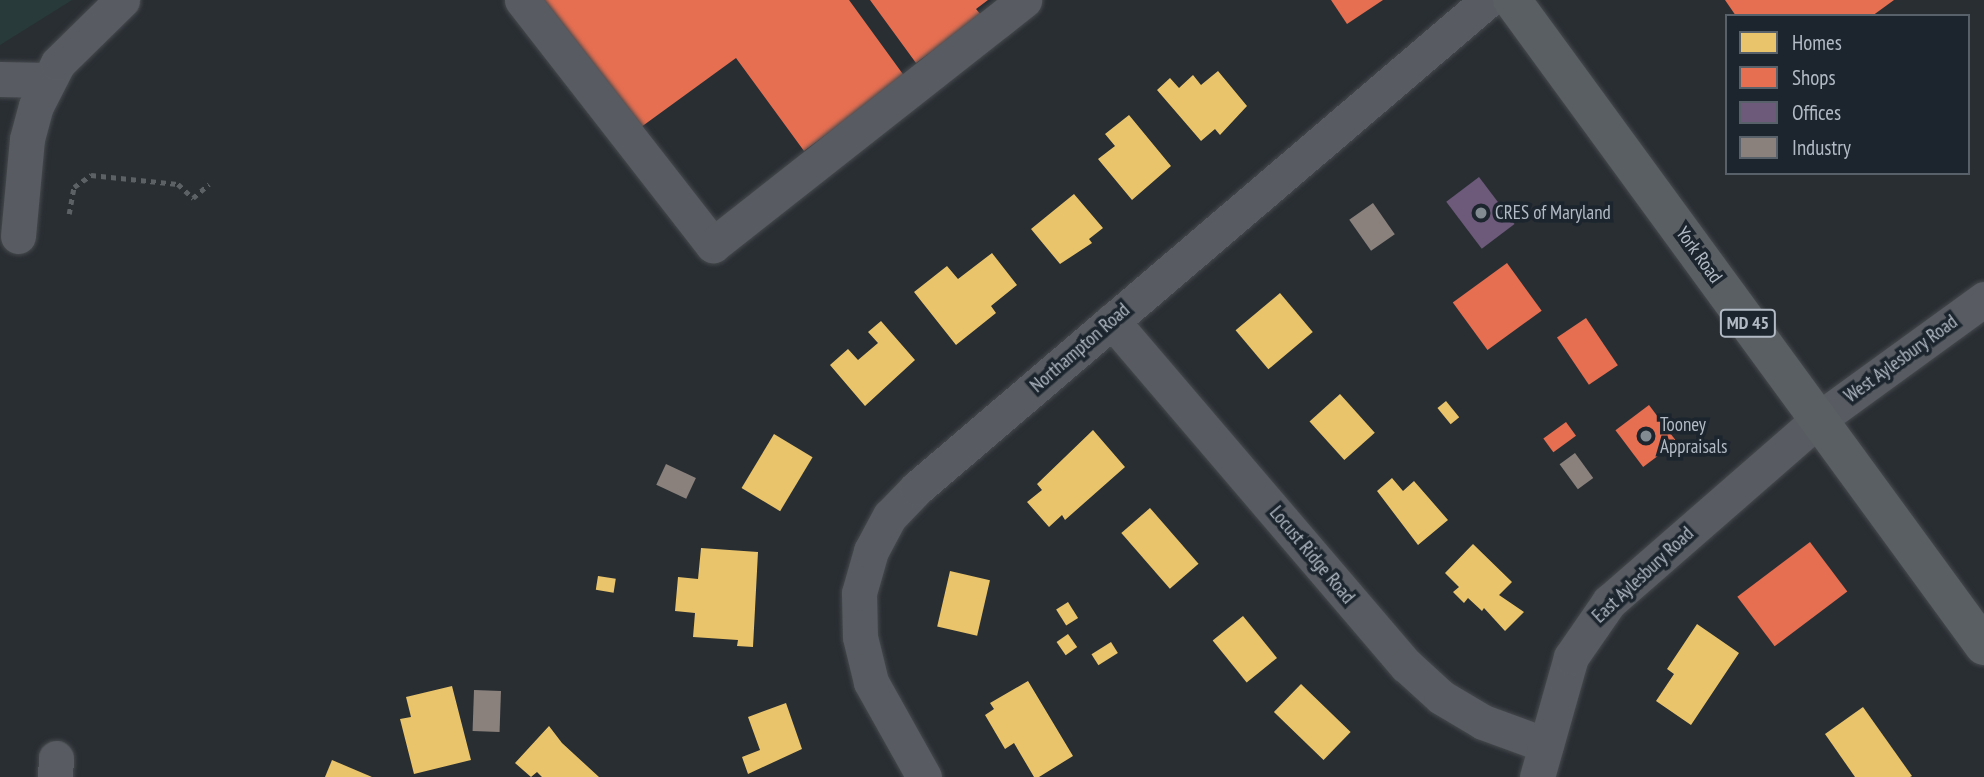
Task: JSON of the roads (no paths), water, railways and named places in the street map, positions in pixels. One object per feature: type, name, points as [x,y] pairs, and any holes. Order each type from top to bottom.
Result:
[{"type":"main road","name":"York Road","points":[[1512,0],[1984,646]]},
{"type":"street","points":[[18,236],[27,139],[48,79],[73,43],[122,0]]},
{"type":"street","points":[[523,0],[713,244],[1024,0]]},
{"type":"street","name":"Northampton Road","points":[[924,777],[871,682],[860,636],[859,593],[871,551],[890,516],[917,488],[1488,0]]},
{"type":"street","points":[[0,79],[48,79]]},
{"type":"street","name":"West Aylesbury Road","points":[[1819,419],[1984,299]]},
{"type":"street","name":"Locust Ridge Road","points":[[1112,321],[1406,666],[1441,697],[1542,761]]},
{"type":"street","name":"East Aylesbury Road","points":[[1542,761],[1560,685],[1588,625],[1609,602],[1819,419]]},
{"type":"place","name":"CRES of Maryland","points":[[1481,213]]},
{"type":"place","name":"Tooney Appraisals","points":[[1646,436]]}]
